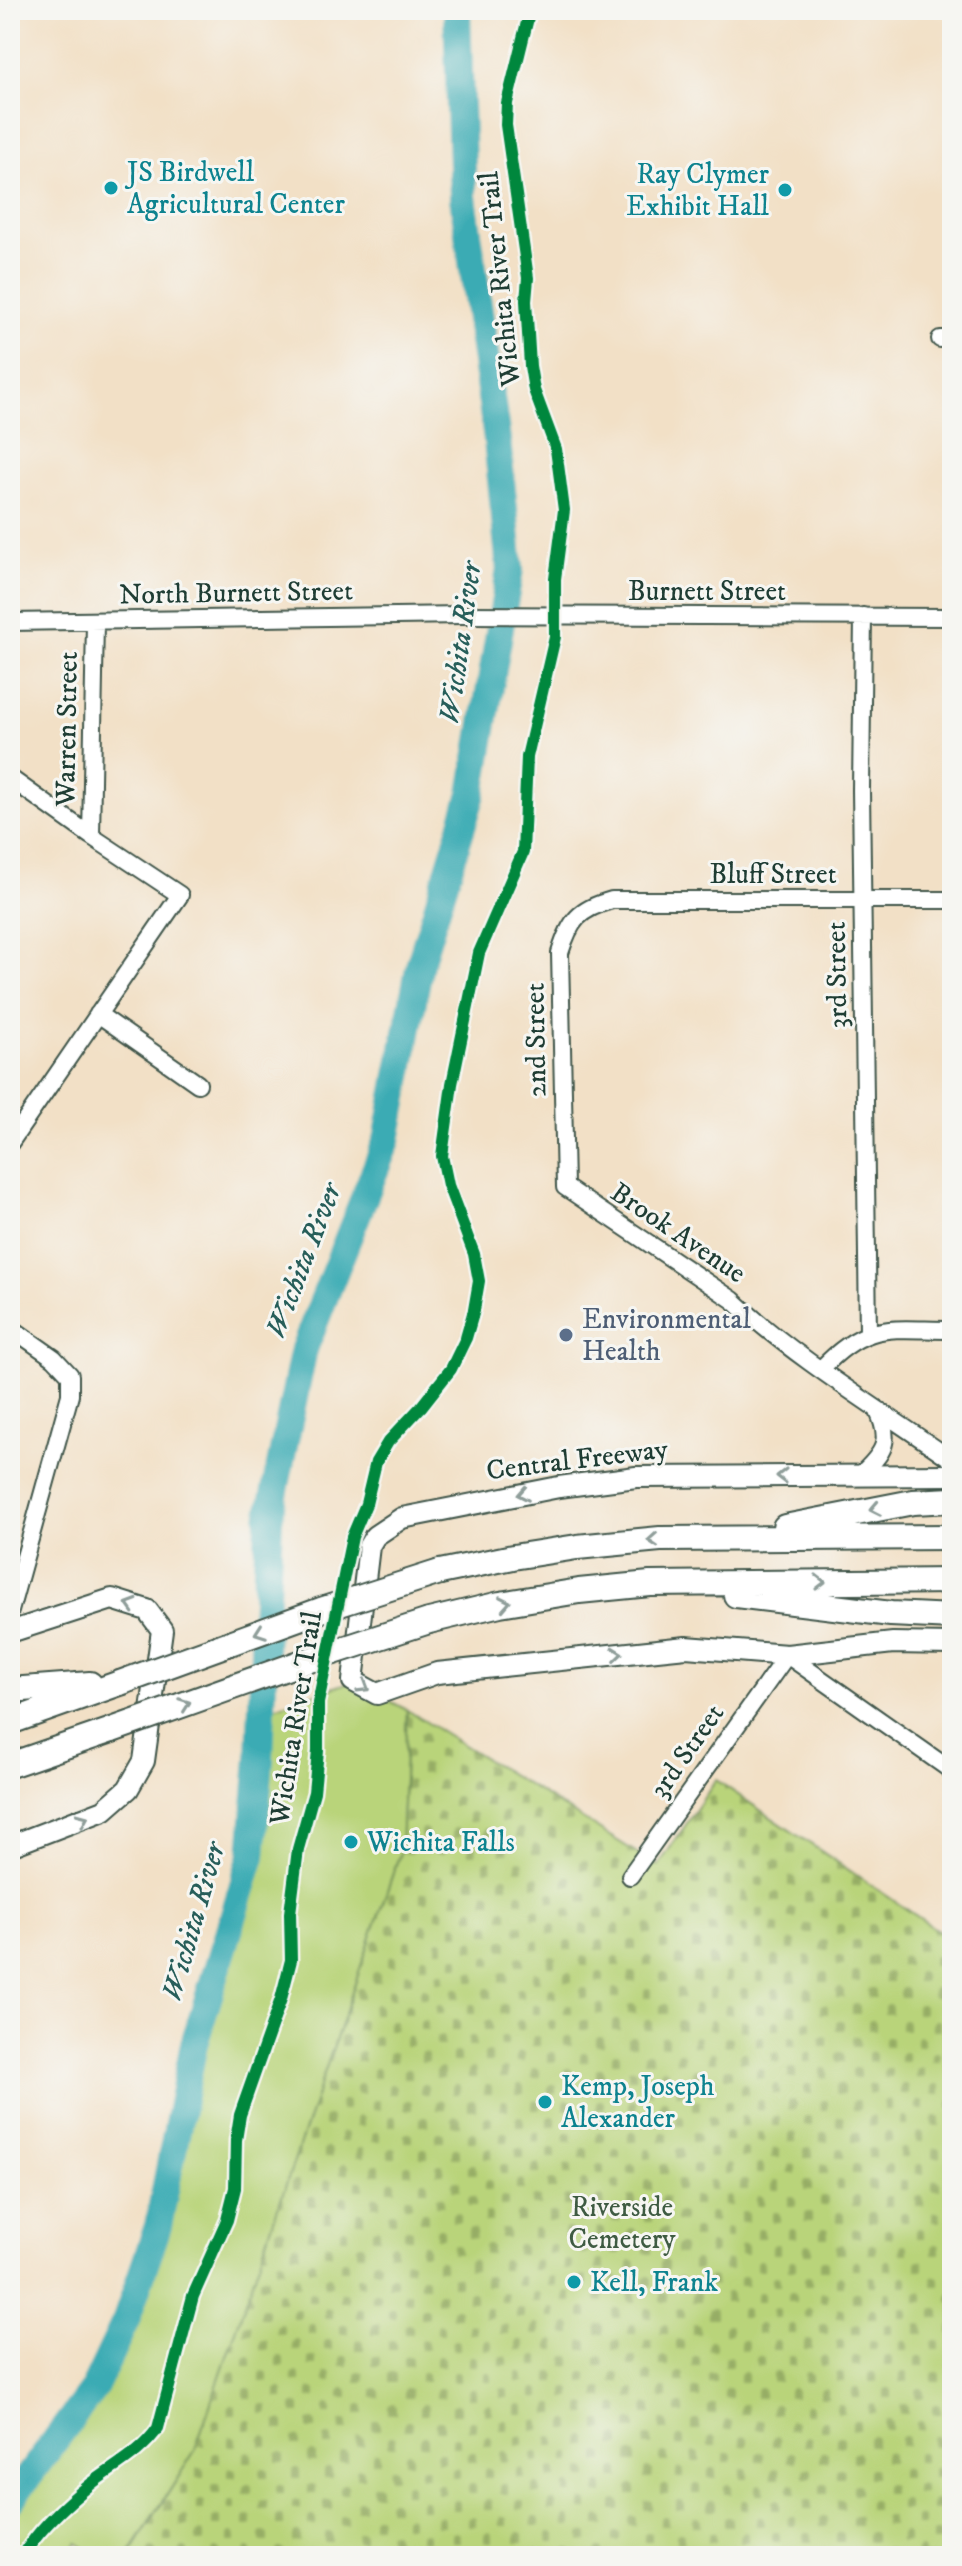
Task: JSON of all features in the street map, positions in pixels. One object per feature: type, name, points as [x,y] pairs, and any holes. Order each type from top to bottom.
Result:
[{"type":"highway","points":[[731,1538],[913,1502],[952,1500]]},
{"type":"highway","points":[[10,1722],[321,1610],[440,1572],[513,1557],[660,1539],[952,1537]]},
{"type":"highway","points":[[14,1765],[300,1663],[429,1621],[500,1604],[579,1591],[650,1584],[952,1581]]},
{"type":"highway","points":[[650,1584],[891,1614],[952,1617]]},
{"type":"highway","points":[[10,1690],[120,1683]]},
{"type":"main road","name":"Central Freeway","points":[[952,1475],[636,1477],[559,1487],[402,1518],[375,1536],[369,1546],[353,1681],[377,1694],[437,1673],[686,1647],[787,1655],[893,1643],[952,1644]]},
{"type":"main road","points":[[10,1632],[112,1599],[147,1610],[162,1630],[144,1761],[128,1789],[104,1810],[10,1846]]},
{"type":"street","name":"Burnett Street","points":[[462,615],[952,617]]},
{"type":"street","name":"North Burnett Street","points":[[10,622],[462,615]]},
{"type":"street","name":"3rd Street","points":[[863,616],[862,900],[868,1333]]},
{"type":"street","name":"Warren Street","points":[[91,836],[95,622]]},
{"type":"street","points":[[10,778],[180,895],[10,1143]]},
{"type":"street","name":"Bluff Street","points":[[594,905],[612,900],[952,900]]},
{"type":"street","name":"2nd Street","points":[[565,1187],[560,953],[567,931],[578,915],[594,905]]},
{"type":"street","points":[[98,1014],[198,1084]]},
{"type":"street","name":"Brook Avenue","points":[[565,1187],[733,1300],[821,1369],[952,1460]]},
{"type":"street","points":[[10,1327],[54,1358],[70,1375],[70,1395],[10,1611]]},
{"type":"street","points":[[821,1369],[850,1342],[868,1333],[888,1329],[952,1330]]},
{"type":"street","points":[[860,1475],[883,1451],[886,1429],[877,1407]]},
{"type":"street","name":"3rd Street","points":[[630,1876],[787,1655]]},
{"type":"street","points":[[787,1655],[952,1771]]},
{"type":"green space","points":[[353,1681],[407,1710],[401,1850],[195,2451],[128,2556],[98,2556],[77,2542],[67,2556],[10,2556],[10,2501],[94,2388],[126,2320],[158,2226],[194,2044],[252,1856],[262,1711]]},
{"type":"green space","name":"Riverside Cemetery","points":[[407,1710],[658,1866],[716,1780],[952,1940],[952,2556],[129,2556],[194,2452],[401,1850]]},
{"type":"waterway","name":"Wichita River","points":[[10,2501],[94,2388],[126,2320],[158,2226],[194,2044],[252,1856],[260,1758],[269,1519],[304,1349],[387,1140],[420,963],[472,794],[510,569],[497,440],[463,197],[457,10]]},
{"type":"cycle path","name":"Wichita River Trail","points":[[23,2556],[63,2508],[135,2452],[158,2428],[193,2296],[227,2220],[235,2188],[240,2115],[281,1999],[291,1960],[290,1913],[298,1849],[314,1792],[318,1703],[352,1537],[366,1504],[376,1462],[388,1442],[451,1369],[466,1338],[474,1310],[479,1281],[474,1254],[448,1185],[442,1156],[452,1084],[479,953],[523,852],[527,757],[555,637],[555,579],[564,510],[556,449],[534,390],[530,366],[526,301],[528,278],[506,125],[507,103],[530,10]]},
{"type":"place","name":"JS Birdwell Agricultural Center","points":[[111,188]]},
{"type":"place","name":"Ray Clymer Exhibit Hall","points":[[785,190]]},
{"type":"place","name":"Environmental Health","points":[[566,1335]]},
{"type":"place","name":"Wichita Falls","points":[[351,1842]]},
{"type":"place","name":"Kemp, Joseph Alexander","points":[[545,2102]]},
{"type":"place","name":"Kell, Frank","points":[[574,2282]]}]
